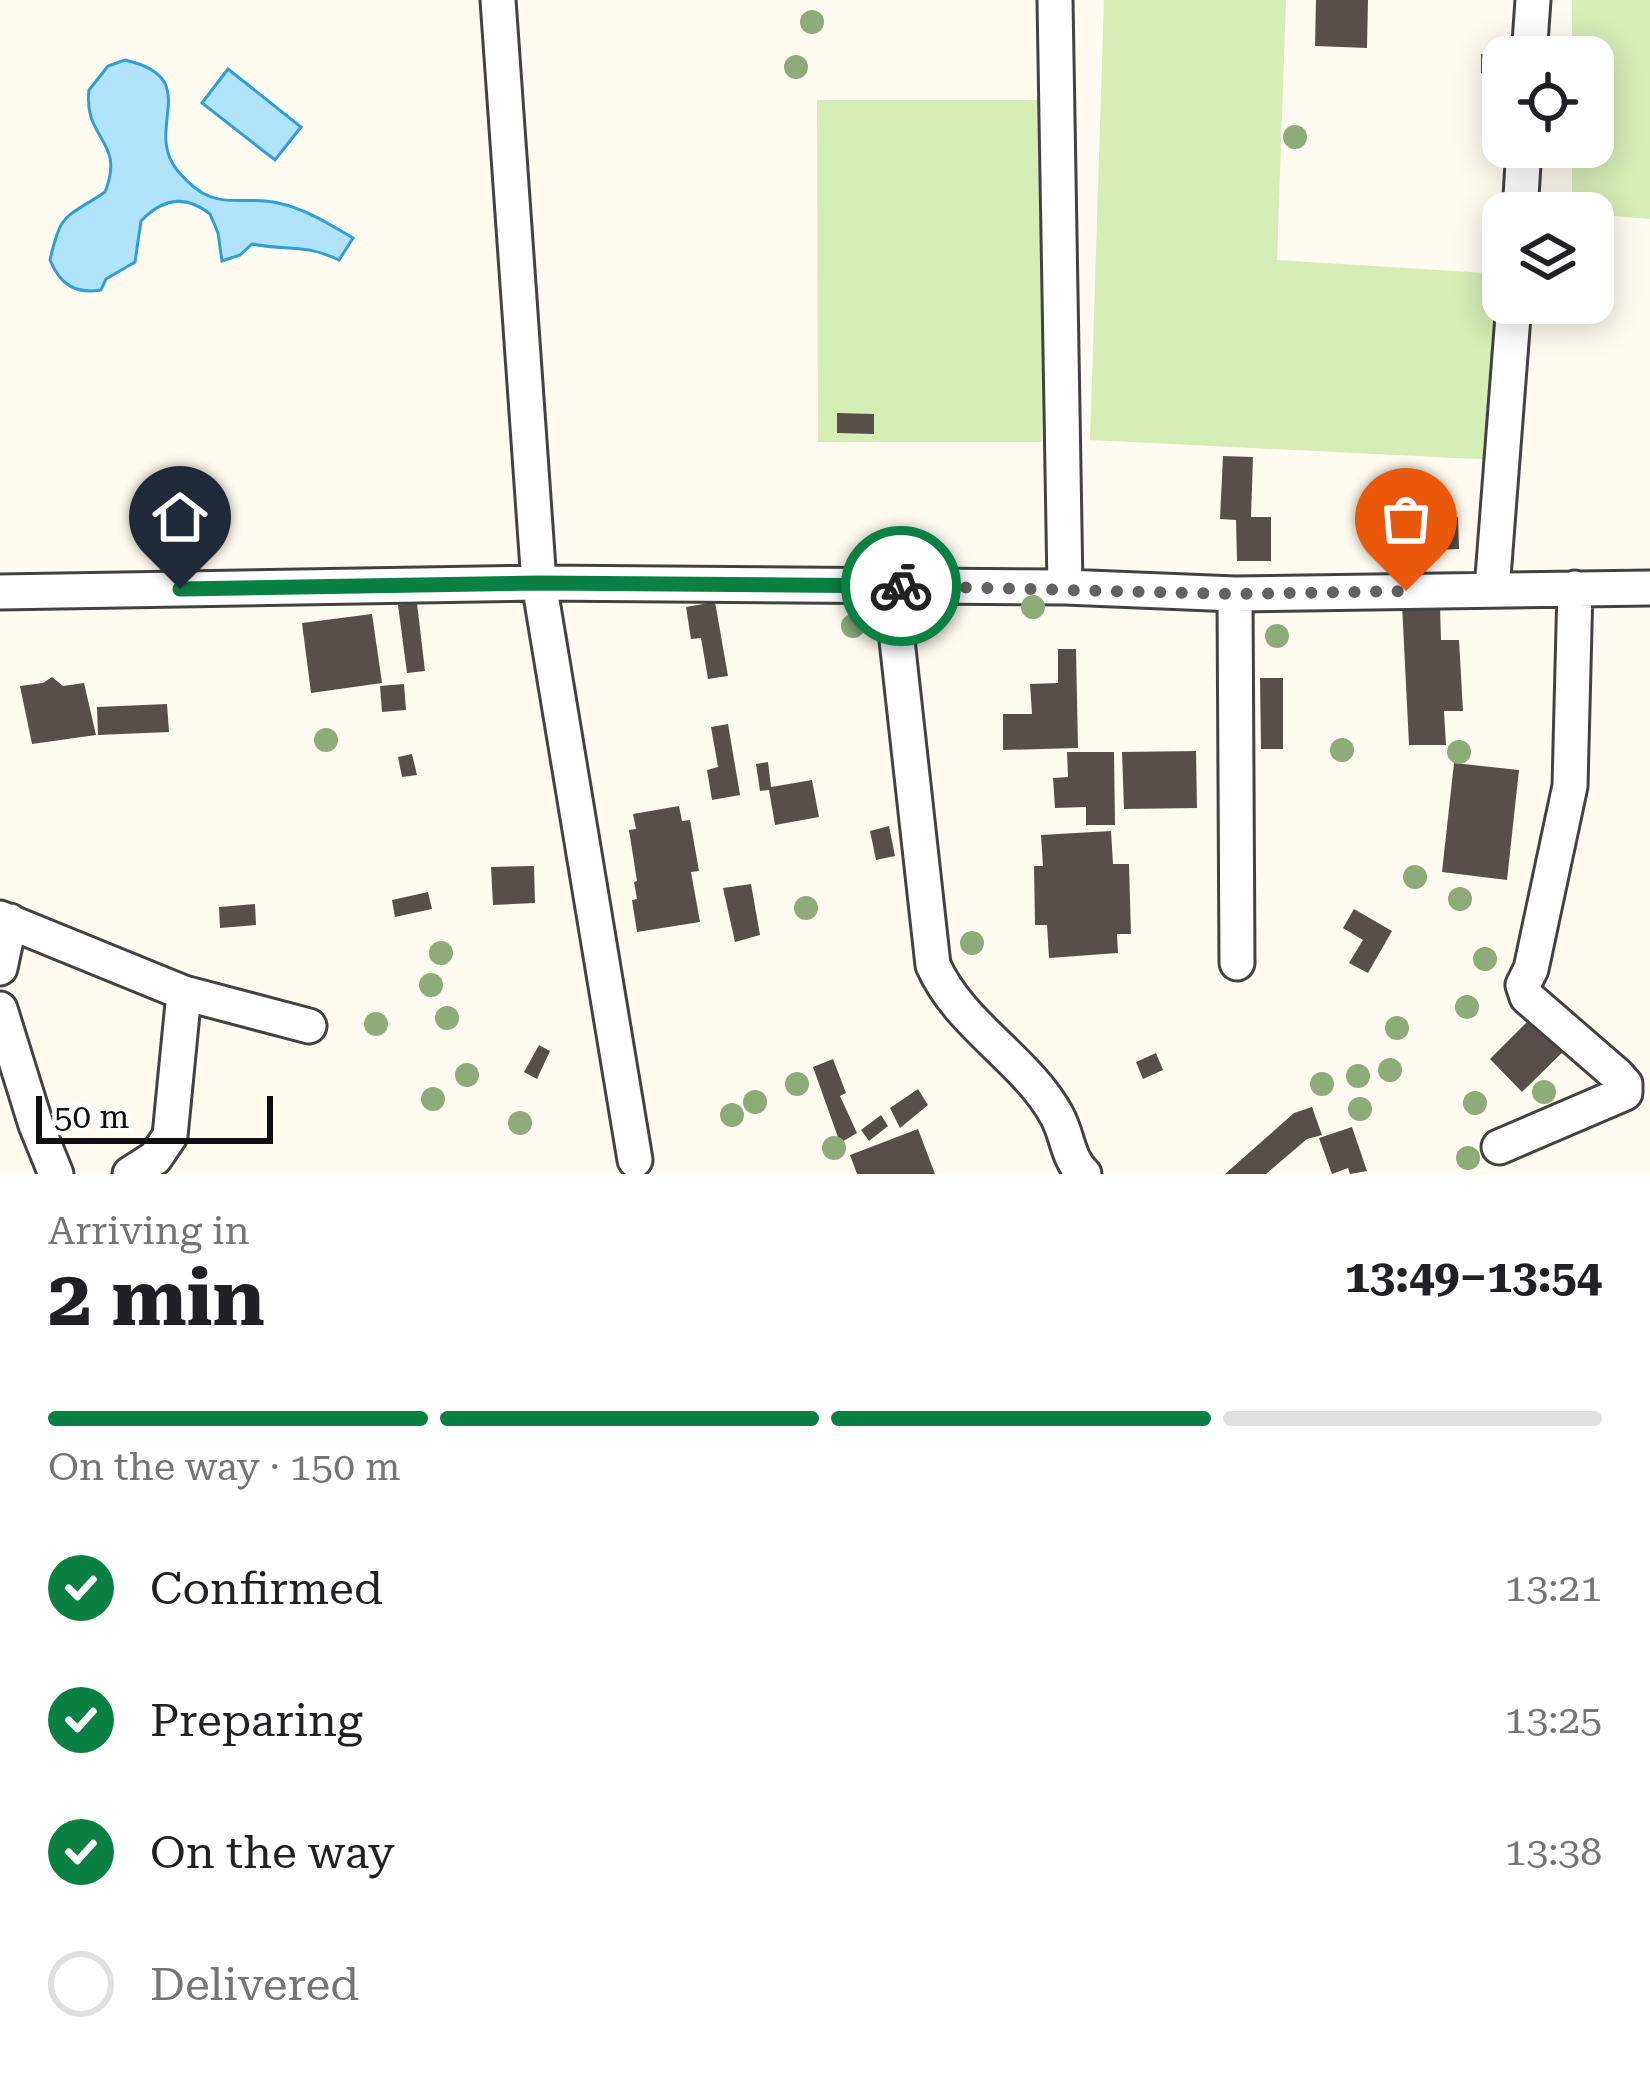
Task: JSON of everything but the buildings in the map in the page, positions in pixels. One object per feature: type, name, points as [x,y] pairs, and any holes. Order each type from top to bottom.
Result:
[{"type":"street","points":[[498,0],[539,583],[635,1160]]},
{"type":"street","points":[[1055,0],[1065,587]]},
{"type":"street","points":[[1530,36],[1533,0]]},
{"type":"street","points":[[1492,590],[1512,324]]},
{"type":"street","points":[[0,592],[539,583],[1065,587],[1235,594],[1650,588]]},
{"type":"street","points":[[891,586],[933,965],[956,1003],[1048,1101],[1060,1120],[1069,1170]]},
{"type":"street","points":[[1499,1147],[1625,1094],[1625,1084],[1617,1075],[1527,997],[1523,985],[1531,969],[1570,786],[1575,588]]},
{"type":"street","points":[[1235,594],[1237,963]]},
{"type":"street","points":[[0,968],[5,920],[184,993],[309,1026]]},
{"type":"street","points":[[130,1174],[155,1158],[170,1136],[184,993]]},
{"type":"street","points":[[0,1009],[56,1174]]},
{"type":"green space","points":[[1104,0],[1286,0],[1277,260],[1482,273],[1482,324],[1501,324],[1496,460],[1090,440]]},
{"type":"green space","points":[[1572,0],[1650,0],[1650,219],[1614,216],[1614,192],[1572,192],[1572,168],[1614,168],[1614,36],[1572,36]]},
{"type":"green space","points":[[817,100],[1041,100],[1042,442],[818,442]]},
{"type":"water","points":[[125,60],[149,68],[162,79],[168,92],[168,154],[190,184],[214,198],[278,203],[317,218],[353,238],[339,260],[305,249],[252,244],[240,255],[222,261],[210,214],[192,204],[174,202],[141,221],[135,262],[106,279],[101,290],[84,291],[64,282],[50,260],[58,232],[67,218],[105,192],[110,175],[111,161],[92,120],[89,90],[108,66]]},
{"type":"water","points":[[228,69],[301,127],[275,160],[202,103]]},
{"type":"way so far","points":[[901,586],[1235,594],[1406,591]]},
{"type":"route","points":[[180,589],[539,583],[901,586]]}]
